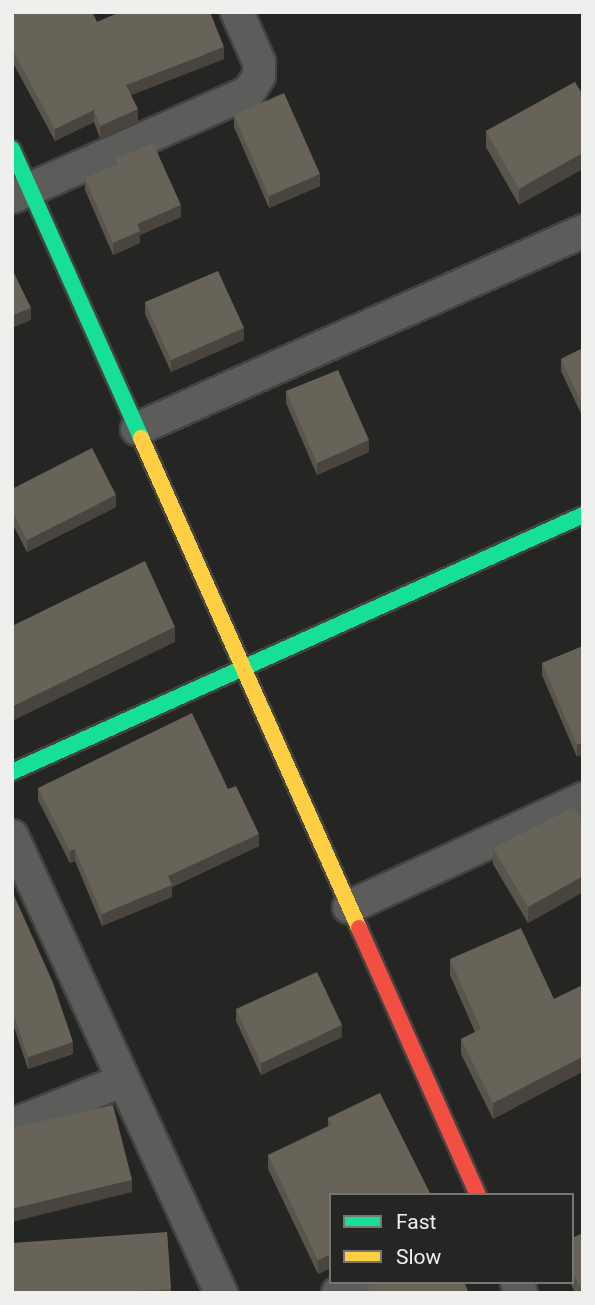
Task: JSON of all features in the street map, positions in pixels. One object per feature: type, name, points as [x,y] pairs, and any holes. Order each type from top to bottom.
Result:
[{"type":"street","points":[[21,193],[249,92],[259,76],[259,61],[237,12]]},
{"type":"street","points":[[12,149],[21,193],[137,429],[245,664],[349,907],[477,1193]]},
{"type":"street","points":[[137,429],[583,230]]},
{"type":"street","points":[[12,772],[245,664],[583,515]]},
{"type":"street","points":[[349,907],[583,799]]},
{"type":"street","points":[[12,836],[221,1293]]},
{"type":"street","points":[[12,1125],[122,1081]]},
{"type":"street","points":[[338,1293],[361,1284]]},
{"type":"building","points":[[14,12],[92,12],[97,22],[120,12],[210,12],[224,47],[126,85],[138,109],[100,126],[94,110],[55,129],[12,49]]},
{"type":"building","points":[[575,82],[583,95],[583,153],[519,189],[486,131]]},
{"type":"building","points":[[284,93],[320,174],[269,196],[234,115]]},
{"type":"building","points":[[153,143],[181,205],[137,224],[140,231],[113,243],[85,178],[117,164],[115,159]]},
{"type":"building","points":[[12,269],[31,308],[12,316]]},
{"type":"building","points":[[218,271],[244,328],[171,360],[145,302]]},
{"type":"building","points":[[583,348],[583,406],[561,359]]},
{"type":"building","points":[[338,370],[369,440],[317,463],[286,391]]},
{"type":"building","points":[[92,448],[116,495],[27,540],[12,511],[12,489]]},
{"type":"building","points":[[145,561],[175,627],[12,707],[12,626]]},
{"type":"building","points":[[583,646],[583,743],[577,745],[542,663]]},
{"type":"building","points":[[192,713],[228,789],[236,786],[259,834],[168,876],[172,885],[102,914],[75,849],[70,851],[38,788]]},
{"type":"building","points":[[574,807],[583,822],[583,876],[528,907],[493,848]]},
{"type":"building","points":[[12,891],[53,983],[73,1042],[28,1057],[12,1009]]},
{"type":"building","points":[[521,928],[554,999],[583,985],[583,1058],[493,1103],[461,1039],[481,1029],[450,959]]},
{"type":"building","points":[[317,972],[342,1025],[261,1063],[236,1009]]},
{"type":"building","points":[[380,1093],[430,1193],[329,1193],[329,1255],[318,1260],[268,1155],[332,1125],[328,1118]]},
{"type":"building","points":[[113,1105],[132,1180],[12,1209],[12,1128]]},
{"type":"building","points":[[167,1232],[171,1289],[110,1293],[12,1293],[12,1243]]},
{"type":"building","points":[[583,1233],[583,1292],[574,1275],[574,1237]]},
{"type":"building","points":[[372,1284],[465,1284],[469,1293],[370,1293],[367,1287]]},
{"type":"traffic: fast","points":[[12,149],[141,438]]},
{"type":"traffic: fast","points":[[12,772],[583,515]]},
{"type":"traffic: slow","points":[[141,438],[359,928]]},
{"type":"traffic: jam","points":[[359,928],[477,1193]]}]
